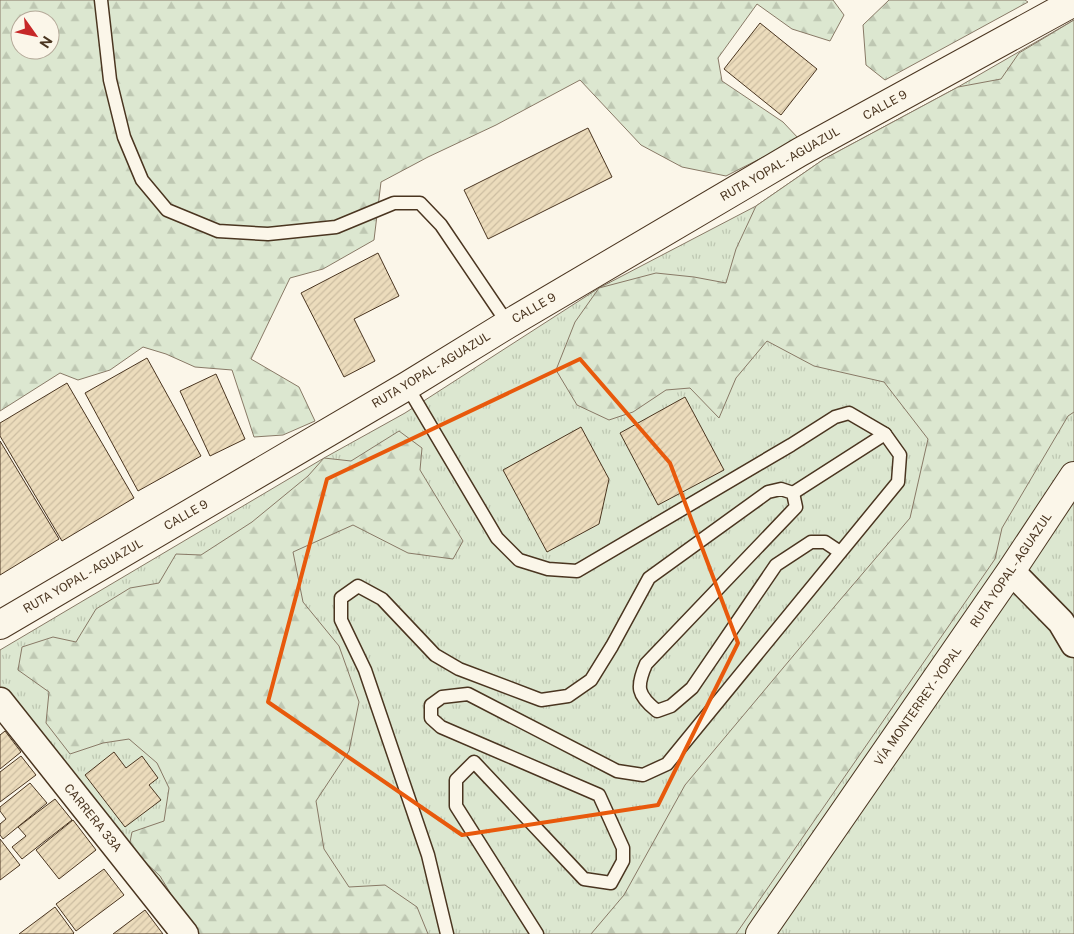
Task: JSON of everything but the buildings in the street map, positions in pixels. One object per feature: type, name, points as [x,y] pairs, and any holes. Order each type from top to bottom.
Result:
[{"type":"street","points":[[1011,572],[1061,622],[1074,644]]},
{"type":"street","name":"CARRERA 33A","points":[[0,701],[185,934]]},
{"type":"lane","points":[[101,0],[110,80],[124,137],[142,180],[167,210],[218,231],[268,234],[336,226],[394,203],[420,203],[441,225],[508,324]]},
{"type":"lane","name":"RUTA YOPAL - AGUAZUL","points":[[0,625],[800,152],[1074,2]]},
{"type":"lane","points":[[407,386],[497,538],[519,560],[548,569],[577,571],[835,417],[849,413],[886,434],[900,455],[898,482],[667,764],[643,775],[617,770],[468,694],[442,697],[431,705],[431,718],[442,726],[599,795],[623,848],[623,861],[611,883],[584,879],[474,762],[456,780],[456,806],[537,934]]},
{"type":"lane","points":[[447,934],[428,855],[365,670],[341,620],[341,598],[358,586],[382,599],[435,655],[459,669],[541,700],[568,696],[591,680],[649,578],[768,492],[781,489],[794,493],[886,434]]},
{"type":"lane","name":"RUTA YOPAL - AGUAZUL","points":[[760,934],[1011,572],[1074,476]]},
{"type":"lane","points":[[794,493],[796,507],[646,664],[640,677],[640,690],[645,701],[657,710],[671,706],[692,688],[776,565],[811,542],[825,542],[840,552]]},
{"type":"highlighted area","points":[[580,359],[670,463],[738,643],[658,805],[462,835],[268,702],[327,479]]},
{"type":"green space","points":[[0,0],[833,0],[844,15],[830,41],[792,29],[757,4],[718,58],[722,81],[783,122],[799,139],[726,176],[682,167],[641,145],[580,80],[496,125],[428,157],[381,182],[374,240],[323,269],[290,278],[251,359],[299,387],[315,421],[283,435],[254,437],[232,370],[195,367],[166,354],[143,347],[110,370],[78,380],[60,373],[0,411]]},
{"type":"green space","points":[[889,0],[1025,0],[1028,2],[885,80],[866,65],[863,25]]},
{"type":"green space","points":[[1074,20],[1074,934],[194,934],[0,690],[0,650],[324,458],[405,413],[599,288],[756,206],[824,159],[958,87]]},
{"type":"green space","points":[[1074,20],[1074,412],[1068,416],[1002,528],[995,559],[736,934],[591,934],[624,895],[685,785],[910,518],[928,439],[884,382],[814,366],[767,341],[736,378],[719,418],[690,388],[666,390],[633,412],[609,420],[577,405],[556,370],[575,322],[599,288],[656,273],[726,283],[736,249],[756,206],[824,159],[958,87],[1001,79],[1019,53]]},
{"type":"green space","points":[[399,431],[422,448],[420,470],[463,541],[453,559],[408,553],[353,525],[293,552],[303,602],[339,646],[359,702],[349,751],[316,801],[324,849],[349,887],[385,885],[417,907],[428,934],[199,934],[186,919],[160,876],[129,847],[132,832],[164,821],[169,788],[157,763],[129,739],[103,743],[70,754],[46,723],[49,692],[18,670],[22,647],[53,637],[76,642],[96,609],[130,588],[159,583],[176,554],[201,555],[252,522],[308,476],[324,458],[351,461]]}]
